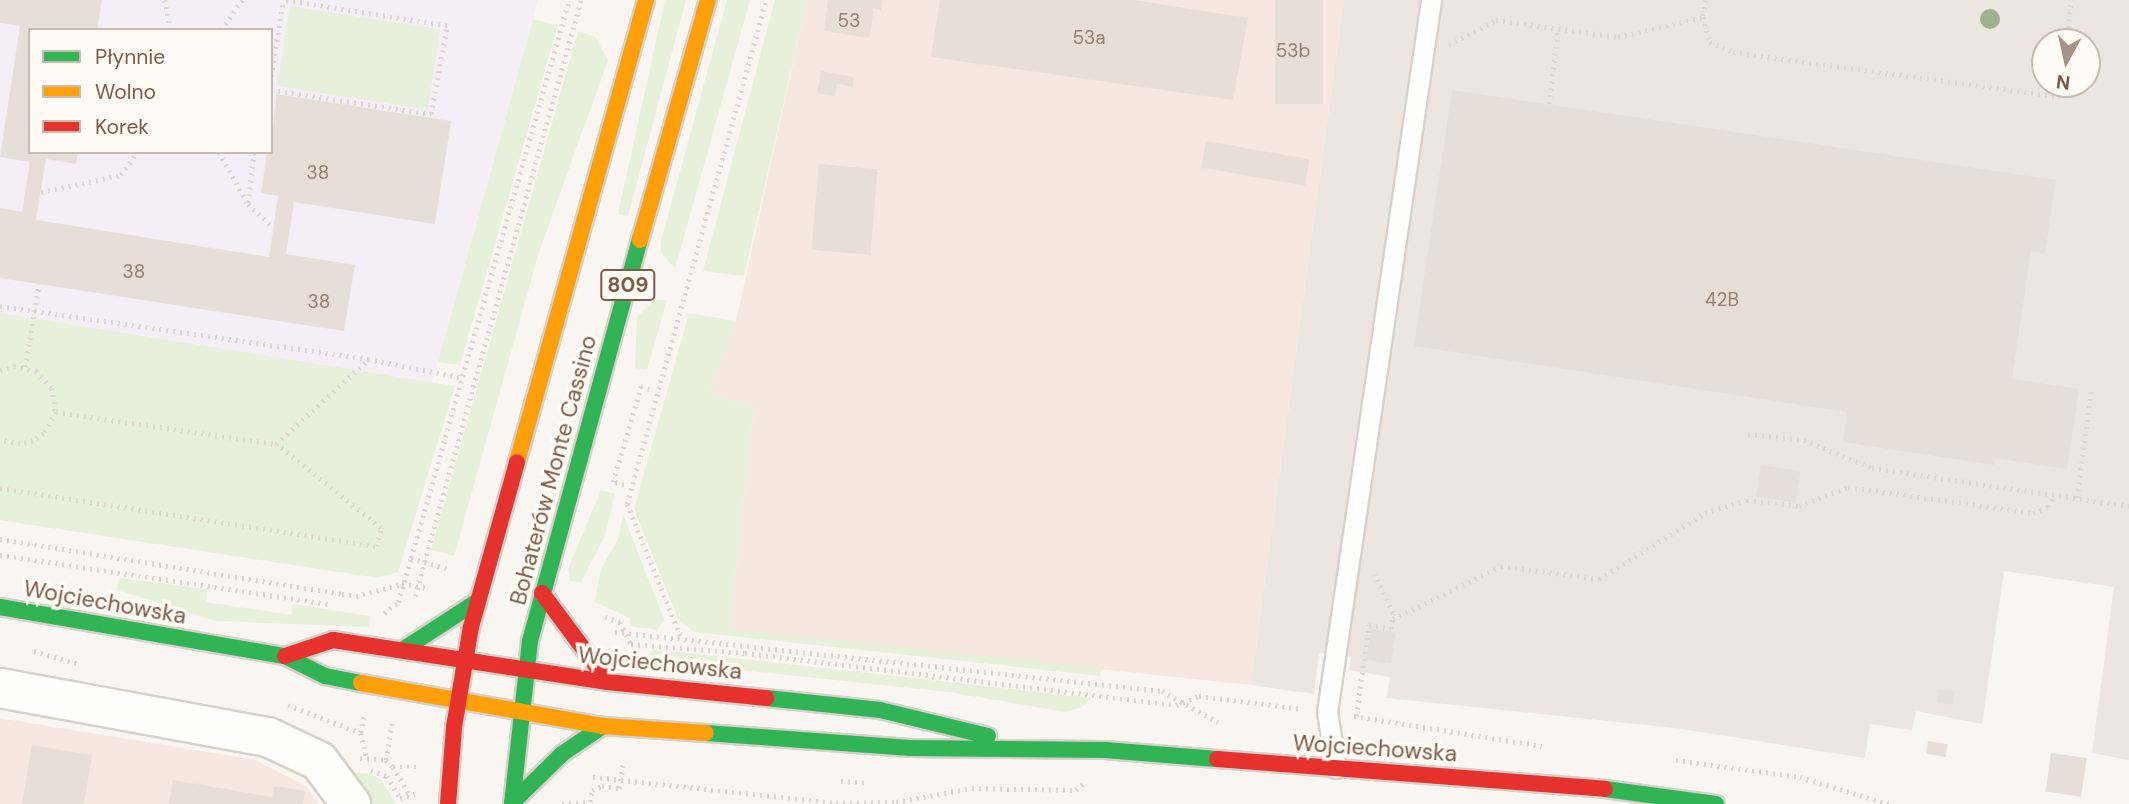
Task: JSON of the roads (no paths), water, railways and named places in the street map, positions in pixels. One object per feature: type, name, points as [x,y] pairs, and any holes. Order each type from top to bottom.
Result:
[{"type":"street","name":"Bohaterów Monte Cassino","points":[[458,700],[478,601],[646,0]]},
{"type":"street","name":"Bohaterów Monte Cassino","points":[[520,713],[542,593],[708,0]]},
{"type":"street","points":[[542,593],[608,682]]},
{"type":"street","points":[[404,649],[430,628],[478,601]]},
{"type":"street","name":"Wojciechowska","points":[[0,607],[285,656],[325,676],[603,726],[897,748],[1031,747],[1336,768],[1639,792],[1716,804]]},
{"type":"street","name":"Wojciechowska","points":[[285,656],[332,640],[608,682],[880,710],[1031,747]]},
{"type":"street","points":[[0,688],[268,737],[319,761],[351,804]]},
{"type":"street","name":"809","points":[[448,804],[458,700]]},
{"type":"street","name":"809","points":[[512,804],[520,713]]},
{"type":"street","points":[[512,804],[562,754],[603,726]]},
{"type":"lane","points":[[1336,768],[1327,712],[1431,0]]}]
